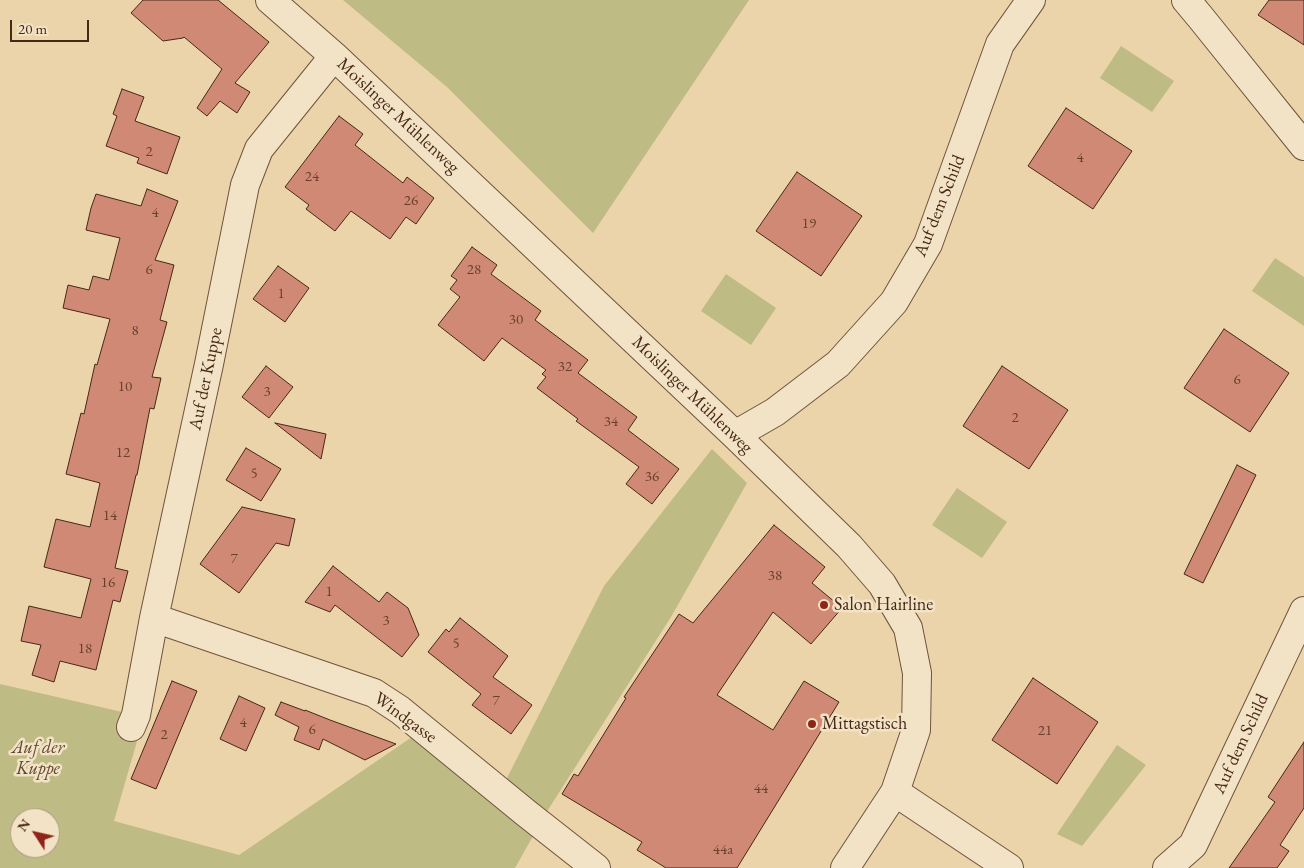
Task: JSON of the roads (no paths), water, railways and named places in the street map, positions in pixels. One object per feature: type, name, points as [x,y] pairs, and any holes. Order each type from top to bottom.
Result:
[{"type":"street","name":"Moislinger Mühlenweg","points":[[270,0],[334,56],[735,435],[856,553],[882,584],[908,628],[917,673],[916,730],[895,792],[845,868]]},
{"type":"street","name":"Auf dem Schild","points":[[735,435],[776,412],[838,364],[894,302],[928,244],[1000,44],[1032,0]]},
{"type":"street","points":[[1186,0],[1304,146]]},
{"type":"street","name":"Auf der Kuppe","points":[[131,728],[136,715],[154,618],[209,364],[245,184],[259,149],[334,56]]},
{"type":"street","name":"Auf dem Schild","points":[[1167,868],[1193,845],[1304,612]]},
{"type":"street","name":"Windgasse","points":[[154,618],[374,693],[400,710],[596,868]]},
{"type":"street","points":[[895,792],[1009,868]]},
{"type":"place","name":"Salon Hairline","points":[[824,605]]},
{"type":"place","name":"Mittagstisch","points":[[812,724]]}]
